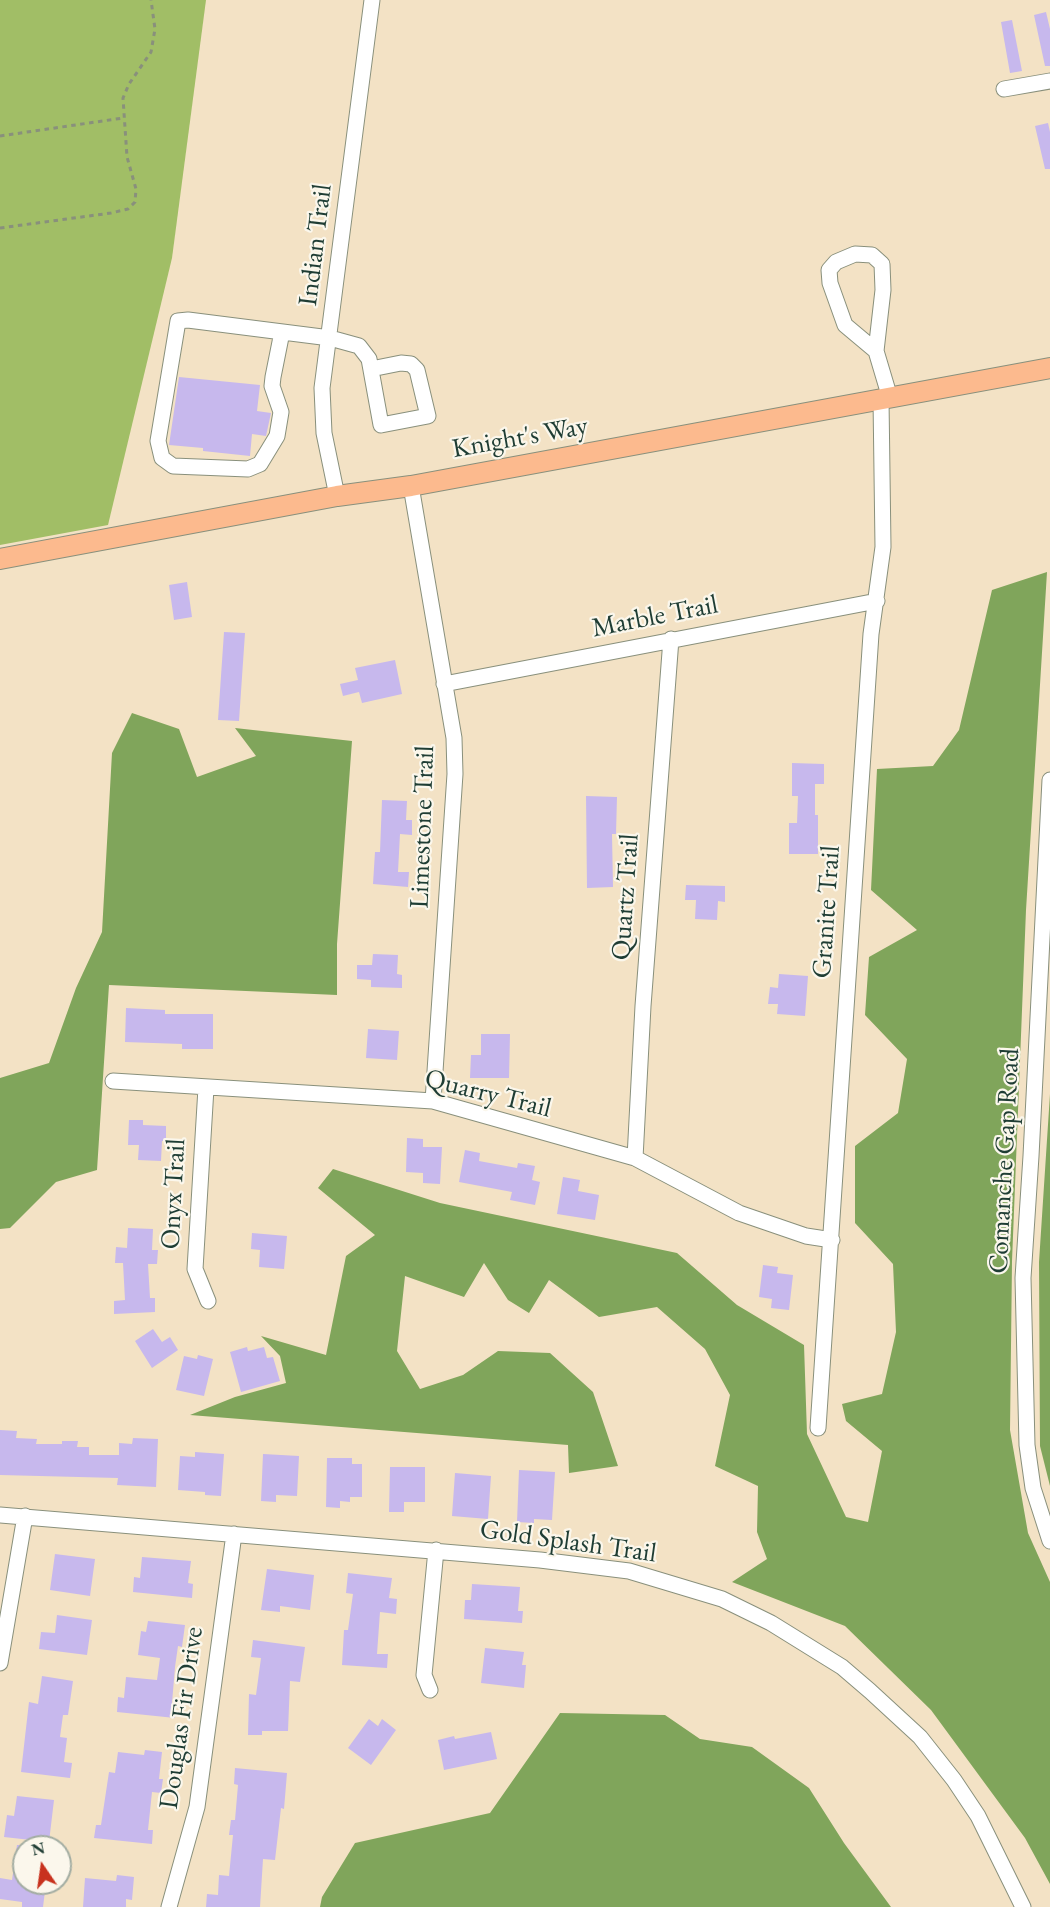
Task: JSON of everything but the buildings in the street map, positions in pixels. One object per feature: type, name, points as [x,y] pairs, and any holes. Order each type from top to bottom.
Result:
[{"type":"main road","name":"Knight's Way","points":[[0,559],[1050,368]]},
{"type":"street","name":"Indian Trail","points":[[337,496],[324,433],[322,388],[372,0]]},
{"type":"street","points":[[1004,89],[1050,81]]},
{"type":"street","points":[[855,254],[872,255],[882,264],[883,290],[876,351],[845,325],[830,283],[829,270],[836,262],[855,254]]},
{"type":"street","points":[[282,332],[273,377],[280,412],[277,436],[261,465],[248,469],[173,466],[162,458],[158,441],[178,321],[188,320],[330,338],[359,346],[369,358],[381,425],[428,416],[417,370],[411,364],[401,363],[371,369]]},
{"type":"street","name":"Granite Trail","points":[[818,1428],[871,634],[883,547],[885,399],[876,351]]},
{"type":"street","name":"Limestone Trail","points":[[411,486],[454,738],[455,774],[433,1101]]},
{"type":"street","name":"Marble Trail","points":[[444,684],[877,601]]},
{"type":"street","name":"Quartz Trail","points":[[635,1158],[643,1006],[671,639]]},
{"type":"street","name":"Comanche Gap Road","points":[[1050,780],[1023,1278],[1027,1445],[1034,1488],[1050,1541]]},
{"type":"street","name":"Quarry Trail","points":[[113,1081],[433,1101],[635,1158],[739,1213],[806,1236],[832,1240]]},
{"type":"street","name":"Onyx Trail","points":[[206,1088],[195,1269],[208,1301]]},
{"type":"street","name":"Gold Splash Trail","points":[[0,1515],[436,1550],[629,1571],[722,1599],[771,1623],[842,1667],[920,1737],[954,1780],[978,1816],[1023,1907]]},
{"type":"street","points":[[0,1663],[25,1516]]},
{"type":"street","name":"Douglas Fir Drive","points":[[168,1907],[197,1807],[234,1534]]},
{"type":"street","points":[[430,1690],[424,1676],[436,1550]]},
{"type":"path","points":[[0,228],[128,209],[135,202],[136,189],[127,157],[123,98],[129,84],[151,52],[155,29],[151,0]]},
{"type":"path","points":[[0,136],[123,118]]},
{"type":"green space","points":[[0,0],[206,0],[172,258],[108,525],[0,545]]},
{"type":"green space","points":[[1047,572],[1026,910],[1012,1261],[1010,1430],[1028,1533],[1050,1582],[1050,1884],[1025,1838],[931,1710],[845,1626],[732,1582],[767,1559],[757,1532],[758,1486],[715,1466],[730,1395],[705,1349],[657,1307],[599,1317],[549,1280],[529,1313],[508,1300],[484,1263],[464,1297],[405,1276],[397,1351],[420,1389],[463,1375],[498,1351],[550,1353],[593,1392],[618,1466],[569,1473],[568,1445],[190,1415],[235,1397],[286,1383],[280,1356],[261,1336],[326,1355],[346,1256],[375,1235],[318,1188],[333,1169],[440,1203],[677,1253],[737,1305],[804,1345],[807,1434],[846,1517],[868,1522],[882,1451],[846,1421],[842,1404],[882,1394],[896,1332],[893,1264],[855,1223],[855,1146],[898,1113],[907,1059],[865,1015],[869,957],[917,930],[871,890],[877,769],[933,766],[959,730],[992,590]]},
{"type":"green space","points":[[132,713],[179,729],[197,777],[256,756],[235,728],[352,741],[337,944],[337,995],[109,985],[97,1170],[56,1182],[10,1228],[0,1229],[0,1078],[49,1063],[76,988],[102,932],[112,753]]},
{"type":"green space","points":[[1050,1094],[1050,1486],[1040,1446],[1039,1262]]},
{"type":"green space","points":[[560,1713],[665,1715],[700,1739],[752,1747],[809,1788],[844,1843],[891,1907],[320,1907],[322,1897],[355,1843],[490,1813]]}]
